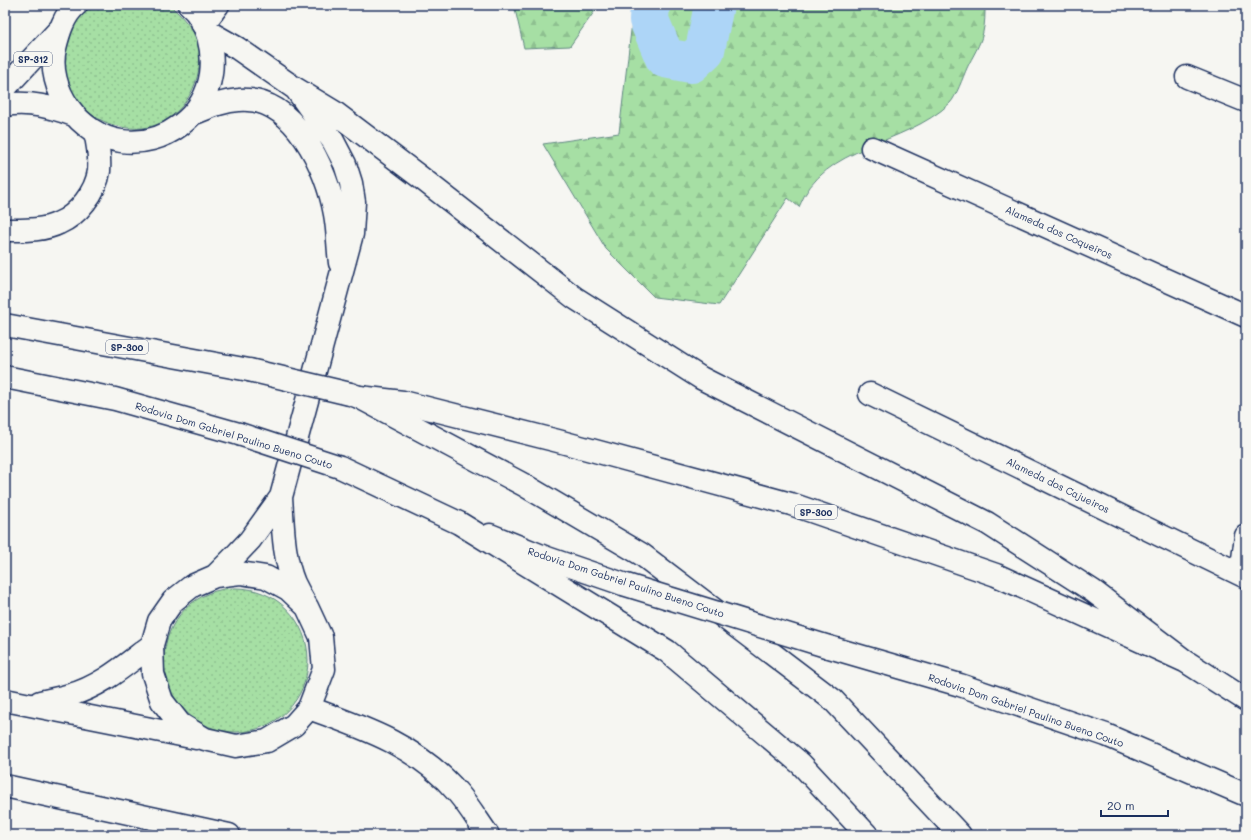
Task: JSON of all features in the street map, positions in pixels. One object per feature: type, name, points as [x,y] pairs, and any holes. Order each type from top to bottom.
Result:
[{"type":"main road","points":[[76,5],[59,29],[53,59],[58,89],[74,115],[95,132],[121,141],[149,140],[174,131],[195,112],[209,87],[213,59],[205,28],[190,5]]},
{"type":"main road","points":[[205,28],[218,5]]},
{"type":"main road","points":[[205,28],[237,48],[296,89],[334,112],[575,298],[700,378],[987,523],[1093,591],[1185,661]]},
{"type":"main road","name":"SP-312","points":[[5,88],[59,29]]},
{"type":"main road","points":[[1187,77],[1246,101]]},
{"type":"main road","points":[[5,700],[30,703],[236,746],[267,741],[294,725],[309,708],[324,669],[321,637],[293,582],[287,559],[283,533],[281,497],[352,234],[354,202],[351,183],[345,164],[333,141],[296,89]]},
{"type":"main road","points":[[195,112],[219,103],[240,100],[262,103],[282,112],[300,132],[315,155],[326,182],[335,214],[341,276]]},
{"type":"main road","points":[[5,105],[41,105],[74,115]]},
{"type":"main road","points":[[5,230],[37,229],[59,223],[76,213],[90,195],[99,173],[99,152],[95,132]]},
{"type":"main road","name":"Alameda dos Coqueiros","points":[[872,148],[1246,316]]},
{"type":"main road","name":"SP-300","points":[[5,325],[249,370],[355,396],[403,402],[558,441],[792,504],[996,575],[1185,661],[1246,700]]},
{"type":"main road","name":"Rodovia Dom Gabriel Paulino Bueno Couto","points":[[5,377],[115,399],[239,434],[340,467],[459,523],[547,558],[623,584],[829,647],[960,685],[1106,735],[1246,795]]},
{"type":"main road","name":"Alameda dos Cajueiros","points":[[870,394],[1244,576]]},
{"type":"main road","points":[[355,396],[524,485],[642,554],[833,700],[960,835]]},
{"type":"main road","points":[[215,576],[250,540],[281,497]]},
{"type":"main road","points":[[459,523],[667,651],[801,764],[867,835]]},
{"type":"main road","points":[[1244,576],[1246,536]]},
{"type":"main road","points":[[205,740],[180,724],[162,701],[152,674],[152,645],[160,621],[173,601],[192,586],[215,576],[240,573],[266,577],[288,589],[307,608]]},
{"type":"main road","points":[[30,703],[69,696],[90,688],[111,676],[152,645]]},
{"type":"main road","points":[[309,708],[371,730],[419,757],[457,792],[488,835]]},
{"type":"main road","points":[[5,786],[229,835]]},
{"type":"green space","points":[[93,5],[170,5],[183,18],[196,38],[200,57],[199,70],[195,83],[190,95],[182,106],[173,115],[161,123],[149,127],[136,128],[109,124],[97,118],[87,110],[77,101],[70,90],[65,75],[64,50],[66,42],[72,27],[77,20]]},
{"type":"green space","points":[[514,5],[599,5],[570,46],[524,48]]},
{"type":"green space","points":[[634,5],[985,5],[985,15],[982,37],[957,92],[950,103],[931,118],[845,158],[826,170],[810,186],[799,207],[788,198],[719,305],[654,297],[606,249],[543,144],[619,133]]},
{"type":"green space","points":[[229,588],[243,588],[270,596],[282,604],[292,614],[303,632],[307,646],[307,674],[303,688],[292,706],[282,716],[264,727],[243,732],[229,732],[202,724],[190,716],[180,706],[169,688],[164,667],[164,653],[172,626],[180,614],[190,604],[208,593]]},
{"type":"waterway","points":[[650,5],[649,20],[665,58],[691,63],[705,50],[714,5]]}]
